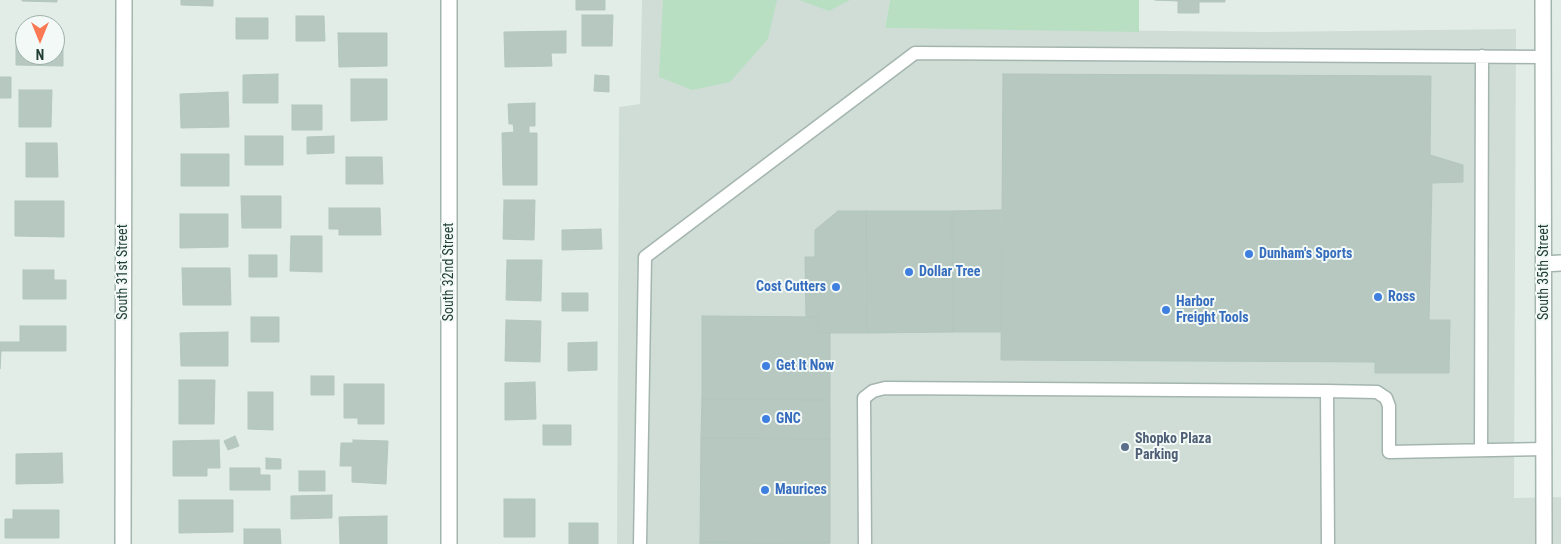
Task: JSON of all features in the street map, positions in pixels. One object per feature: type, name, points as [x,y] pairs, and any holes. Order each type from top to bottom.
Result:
[{"type":"street","name":"South 31st Street","points":[[123,544],[124,0]]},
{"type":"street","name":"South 32nd Street","points":[[449,0],[449,544]]},
{"type":"street","name":"South 35th Street","points":[[1544,0],[1544,544]]},
{"type":"street","points":[[1544,264],[1561,263]]},
{"type":"lane","points":[[640,544],[645,257],[915,53],[1544,57]]},
{"type":"lane","points":[[1482,56],[1482,450]]},
{"type":"lane","points":[[865,544],[864,398],[873,391],[885,388],[1377,392],[1386,398],[1389,406],[1389,452],[1544,449]]},
{"type":"lane","points":[[1327,391],[1328,544]]},
{"type":"shaded area","points":[[642,0],[890,0],[885,28],[1265,32],[1516,29],[1514,498],[1561,497],[1561,544],[617,544],[619,107],[640,104]]},
{"type":"green space","points":[[663,0],[777,0],[768,39],[730,82],[692,90],[659,77]]},
{"type":"green space","points":[[799,0],[850,0],[829,11]]},
{"type":"green space","points":[[890,0],[1139,0],[1139,32],[885,28]]},
{"type":"building","points":[[57,0],[57,2],[22,1]]},
{"type":"building","points":[[181,0],[213,0],[213,6],[181,5]]},
{"type":"building","points":[[576,0],[605,0],[605,10],[576,10]]},
{"type":"building","points":[[1155,0],[1225,0],[1225,2],[1199,2],[1199,13],[1178,13],[1178,1]]},
{"type":"building","points":[[582,15],[613,15],[612,46],[582,46]]},
{"type":"building","points":[[296,16],[324,16],[325,41],[296,41]]},
{"type":"building","points":[[236,18],[268,18],[268,39],[236,39]]},
{"type":"building","points":[[566,31],[566,53],[551,53],[552,66],[505,67],[504,32]]},
{"type":"building","points":[[338,33],[387,33],[387,66],[339,67]]},
{"type":"building","points":[[16,65],[63,65],[63,66]]},
{"type":"building","points":[[278,74],[278,103],[243,103],[243,75]]},
{"type":"building","points":[[1003,74],[1431,76],[1430,155],[1463,165],[1463,182],[1432,183],[1429,320],[1450,320],[1449,373],[1375,373],[1375,362],[1001,360]]},
{"type":"building","points":[[595,75],[609,76],[609,92],[594,91]]},
{"type":"building","points":[[0,77],[11,77],[11,98],[0,98]]},
{"type":"building","points":[[351,79],[387,79],[387,120],[351,121]]},
{"type":"building","points":[[19,90],[52,90],[51,127],[19,127]]},
{"type":"building","points":[[228,92],[229,127],[181,128],[180,94]]},
{"type":"building","points":[[535,103],[535,126],[529,126],[529,133],[537,133],[537,185],[503,185],[502,133],[514,132],[513,124],[509,124],[508,104]]},
{"type":"building","points":[[292,105],[322,105],[322,130],[292,130]]},
{"type":"building","points":[[245,136],[283,136],[283,165],[245,165]]},
{"type":"building","points":[[334,136],[334,153],[307,154],[307,137]]},
{"type":"building","points":[[26,143],[57,143],[58,177],[26,177]]},
{"type":"building","points":[[181,154],[229,154],[229,186],[181,186]]},
{"type":"building","points":[[346,157],[382,157],[383,184],[346,184]]},
{"type":"building","points":[[241,196],[281,196],[281,228],[242,228]]},
{"type":"building","points":[[504,200],[535,200],[534,240],[503,239]]},
{"type":"building","points":[[15,201],[64,201],[64,237],[15,236]]},
{"type":"building","points":[[329,208],[380,208],[381,235],[339,235],[339,229],[329,229]]},
{"type":"building","points":[[1001,210],[1001,332],[953,332],[952,211]]},
{"type":"building","name":"Cost Cutters","points":[[838,211],[866,211],[867,333],[818,333],[818,317],[806,317],[805,257],[815,257],[815,230]]},
{"type":"building","name":"Dollar Tree","points":[[866,211],[952,211],[953,332],[867,333]]},
{"type":"building","points":[[180,214],[228,214],[228,247],[180,248]]},
{"type":"building","points":[[601,229],[602,249],[562,250],[562,230]]},
{"type":"building","points":[[291,236],[322,236],[322,272],[290,271]]},
{"type":"building","points":[[249,255],[277,255],[277,277],[249,277]]},
{"type":"building","points":[[507,260],[542,260],[541,301],[506,300]]},
{"type":"building","points":[[182,268],[230,268],[231,305],[183,305]]},
{"type":"building","points":[[23,270],[54,270],[54,280],[66,280],[66,299],[23,299]]},
{"type":"building","points":[[562,293],[588,293],[588,311],[562,311]]},
{"type":"building","name":"Get It Now","points":[[702,316],[818,317],[818,333],[830,333],[830,400],[702,399]]},
{"type":"building","points":[[251,317],[279,317],[279,342],[251,342]]},
{"type":"building","points":[[506,320],[541,321],[540,362],[505,361]]},
{"type":"building","points":[[20,326],[66,326],[66,351],[1,351],[0,369],[0,342],[20,342]]},
{"type":"building","points":[[228,332],[228,366],[181,366],[180,333]]},
{"type":"building","points":[[597,342],[597,370],[568,371],[568,343]]},
{"type":"building","points":[[311,376],[334,376],[334,395],[311,395]]},
{"type":"building","points":[[179,380],[215,380],[214,424],[179,424]]},
{"type":"building","points":[[535,382],[536,419],[505,420],[505,383]]},
{"type":"building","points":[[344,384],[384,384],[384,424],[358,424],[358,418],[344,418]]},
{"type":"building","points":[[248,392],[273,392],[273,430],[248,429]]},
{"type":"building","name":"GNC","points":[[702,399],[830,400],[830,439],[701,438]]},
{"type":"building","points":[[543,425],[571,425],[571,445],[543,445]]},
{"type":"building","points":[[235,436],[239,446],[228,450],[224,441]]},
{"type":"building","name":"Maurices","points":[[701,438],[830,439],[830,543],[700,542]]},
{"type":"building","points":[[219,440],[220,468],[207,468],[207,476],[173,476],[173,441]]},
{"type":"building","points":[[353,440],[388,441],[386,484],[352,482],[352,466],[340,466],[341,443],[353,443]]},
{"type":"building","points":[[62,453],[63,483],[16,484],[16,454]]},
{"type":"building","points":[[266,458],[281,459],[281,469],[266,469]]},
{"type":"building","points":[[230,468],[260,468],[260,475],[270,475],[270,490],[230,490]]},
{"type":"building","points":[[299,471],[325,471],[325,491],[299,491]]},
{"type":"building","points":[[332,495],[332,518],[291,519],[291,496]]},
{"type":"building","points":[[504,499],[535,499],[535,537],[504,537]]},
{"type":"building","points":[[179,500],[233,500],[233,532],[179,533]]},
{"type":"building","points":[[13,510],[59,510],[59,538],[5,538],[5,519],[13,519]]},
{"type":"building","points":[[387,516],[387,544],[340,544],[339,517]]},
{"type":"building","points":[[569,523],[598,523],[598,544],[569,544]]},
{"type":"building","points":[[244,529],[280,529],[281,544],[244,544]]},
{"type":"building","points":[[700,542],[830,543],[700,544]]},
{"type":"place","name":"Dunham's Sports","points":[[1249,254]]},
{"type":"place","name":"Dollar Tree","points":[[909,272]]},
{"type":"place","name":"Cost Cutters","points":[[836,287]]},
{"type":"place","name":"Ross","points":[[1378,297]]},
{"type":"place","name":"Harbor Freight Tools","points":[[1166,310]]},
{"type":"place","name":"Get It Now","points":[[766,366]]},
{"type":"place","name":"GNC","points":[[766,419]]},
{"type":"place","name":"Shopko Plaza Parking","points":[[1125,447]]},
{"type":"place","name":"Maurices","points":[[765,490]]}]
